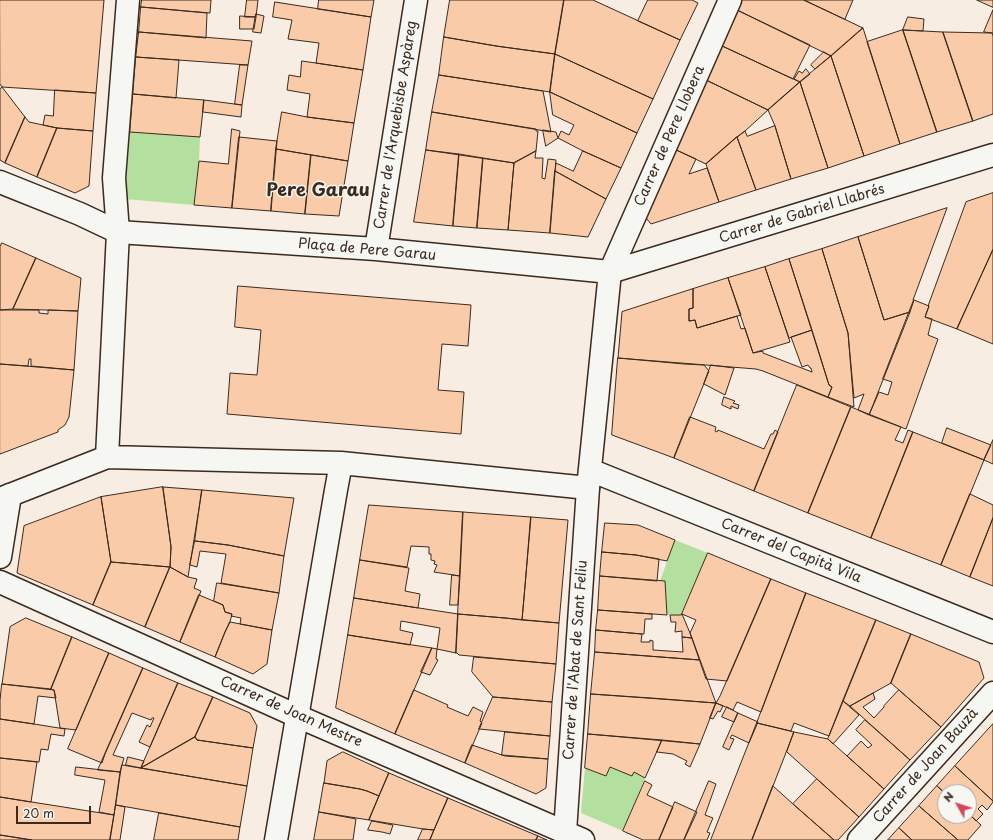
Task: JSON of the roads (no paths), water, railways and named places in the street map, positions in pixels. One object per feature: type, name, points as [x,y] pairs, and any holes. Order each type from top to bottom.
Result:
[{"type":"street","points":[[107,457],[118,232],[114,178],[128,0]]},
{"type":"street","name":"Carrer de l'Arquebisbe Aspàreg","points":[[376,249],[416,0]]},
{"type":"street","name":"Carrer de Pere Llobera","points":[[610,272],[730,0]]},
{"type":"street","name":"Carrer de Gabriel Llabrés","points":[[610,272],[993,155]]},
{"type":"street","points":[[0,182],[80,214],[118,232]]},
{"type":"street","name":"Plaça de Pere Garau","points":[[118,232],[376,249],[610,272]]},
{"type":"street","points":[[0,557],[5,497],[107,457],[341,463],[589,479],[610,272]]},
{"type":"street","points":[[276,840],[341,463]]},
{"type":"street","name":"Carrer del Capità Vila","points":[[589,479],[993,632]]},
{"type":"street","name":"Carrer de l'Abat de Sant Feliu","points":[[574,836],[589,479]]},
{"type":"street","name":"Carrer de Joan Mestre","points":[[0,582],[297,716],[574,836]]},
{"type":"street","name":"Carrer de Joan Bauzà","points":[[859,840],[993,693]]},
{"type":"district","name":"Pere Garau","points":[[318,191]]}]
